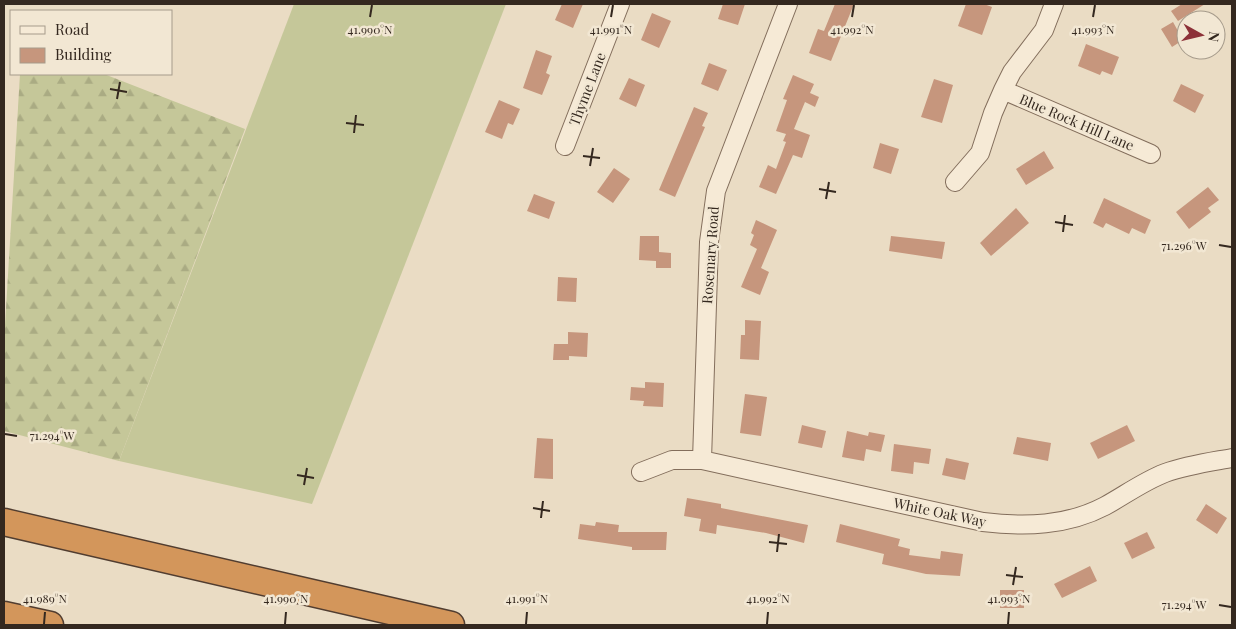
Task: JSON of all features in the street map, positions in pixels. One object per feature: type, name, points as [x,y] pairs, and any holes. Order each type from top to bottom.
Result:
[{"type":"highway","points":[[4,522],[451,625]]},
{"type":"highway","points":[[4,615],[50,625]]},
{"type":"street","name":"Thyme Lane","points":[[565,146],[620,4]]},
{"type":"street","name":"Rosemary Road","points":[[702,460],[709,242],[712,208],[722,175],[788,4]]},
{"type":"street","points":[[955,182],[980,153],[993,113],[1003,90],[1012,72],[1044,30],[1054,4]]},
{"type":"street","name":"Blue Rock Hill Lane","points":[[1003,90],[1151,154]]},
{"type":"street","name":"White Oak Way","points":[[642,472],[672,460],[702,460],[983,522],[1030,525],[1053,523],[1082,516],[1164,474],[1186,466],[1232,458]]},
{"type":"green space","points":[[294,4],[506,4],[312,504],[119,461]]},
{"type":"green space","points":[[20,75],[107,75],[245,129],[119,461],[4,431],[4,342]]},
{"type":"building","points":[[562,4],[583,4],[573,28],[555,20]]},
{"type":"building","points":[[723,4],[745,4],[738,25],[718,19]]},
{"type":"building","points":[[835,4],[854,4],[831,61],[809,53],[818,29],[824,31]]},
{"type":"building","points":[[966,4],[984,4],[992,7],[982,35],[958,26]]},
{"type":"building","points":[[1182,4],[1205,4],[1195,10],[1176,10],[1176,18],[1171,11]]},
{"type":"building","points":[[652,13],[671,21],[659,48],[641,40]]},
{"type":"building","points":[[1173,22],[1176,27],[1176,44],[1172,47],[1161,29]]},
{"type":"building","points":[[1086,44],[1119,57],[1112,75],[1102,71],[1100,75],[1078,66]]},
{"type":"building","points":[[536,50],[552,56],[546,73],[550,75],[542,95],[523,88]]},
{"type":"building","points":[[709,63],[727,70],[718,91],[701,84]]},
{"type":"building","points":[[793,75],[814,84],[810,93],[819,97],[815,107],[805,102],[794,129],[810,135],[802,158],[793,155],[776,194],[759,187],[768,165],[776,169],[786,142],[783,141],[786,134],[776,131],[787,100],[783,99]]},
{"type":"building","points":[[629,78],[645,85],[636,107],[619,99]]},
{"type":"building","points":[[934,79],[953,85],[942,123],[921,117]]},
{"type":"building","points":[[1181,84],[1204,95],[1195,113],[1173,101]]},
{"type":"building","points":[[499,100],[520,109],[513,125],[508,123],[502,139],[485,132]]},
{"type":"building","points":[[694,107],[708,113],[702,126],[705,127],[675,197],[659,190]]},
{"type":"building","points":[[880,143],[899,149],[891,174],[873,168]]},
{"type":"building","points":[[1044,151],[1054,168],[1026,185],[1016,169]]},
{"type":"building","points":[[614,168],[630,179],[613,203],[597,192]]},
{"type":"building","points":[[1208,187],[1219,200],[1208,208],[1211,212],[1189,229],[1176,212]]},
{"type":"building","points":[[534,194],[555,202],[549,219],[527,211]]},
{"type":"building","points":[[1104,198],[1151,220],[1145,234],[1132,228],[1129,234],[1106,223],[1103,228],[1093,223]]},
{"type":"building","points":[[1016,208],[1029,223],[991,256],[980,243]]},
{"type":"building","points":[[756,220],[777,230],[761,268],[769,272],[760,295],[741,287],[757,249],[750,245],[754,235],[751,233]]},
{"type":"building","points":[[640,236],[659,236],[659,252],[671,253],[671,268],[656,268],[656,261],[639,260]]},
{"type":"building","points":[[891,236],[945,242],[942,259],[889,251]]},
{"type":"building","points":[[558,277],[577,278],[576,302],[557,301]]},
{"type":"building","points":[[745,320],[761,321],[759,360],[740,359],[741,335],[745,335]]},
{"type":"building","points":[[568,332],[588,333],[587,357],[569,356],[569,360],[553,360],[554,344],[568,344]]},
{"type":"building","points":[[645,382],[664,383],[663,407],[643,406],[644,401],[630,400],[631,387],[645,388]]},
{"type":"building","points":[[745,394],[767,397],[761,436],[740,433]]},
{"type":"building","points":[[802,425],[826,431],[822,448],[798,443]]},
{"type":"building","points":[[1127,425],[1135,441],[1098,459],[1090,443]]},
{"type":"building","points":[[847,431],[868,436],[869,432],[885,435],[881,452],[866,449],[864,461],[842,457]]},
{"type":"building","points":[[1017,437],[1051,443],[1048,461],[1013,454]]},
{"type":"building","points":[[537,438],[553,439],[553,479],[534,478]]},
{"type":"building","points":[[894,444],[931,449],[929,464],[914,462],[913,474],[891,471]]},
{"type":"building","points":[[946,458],[969,463],[965,480],[942,475]]},
{"type":"building","points":[[687,498],[721,504],[721,508],[808,525],[804,543],[766,533],[717,525],[716,534],[699,531],[701,519],[684,516]]},
{"type":"building","points":[[1206,504],[1227,518],[1217,534],[1196,520]]},
{"type":"building","points":[[596,522],[619,525],[618,532],[667,532],[666,550],[632,550],[632,547],[578,539],[580,524],[595,526]]},
{"type":"building","points":[[840,524],[900,539],[898,546],[910,549],[909,555],[940,559],[941,551],[963,554],[960,576],[926,574],[882,564],[884,554],[836,542]]},
{"type":"building","points":[[1147,532],[1155,548],[1132,559],[1124,543]]},
{"type":"building","points":[[1090,566],[1097,581],[1062,598],[1054,584]]},
{"type":"building","points":[[1000,590],[1024,590],[1024,608],[1000,608]]}]
